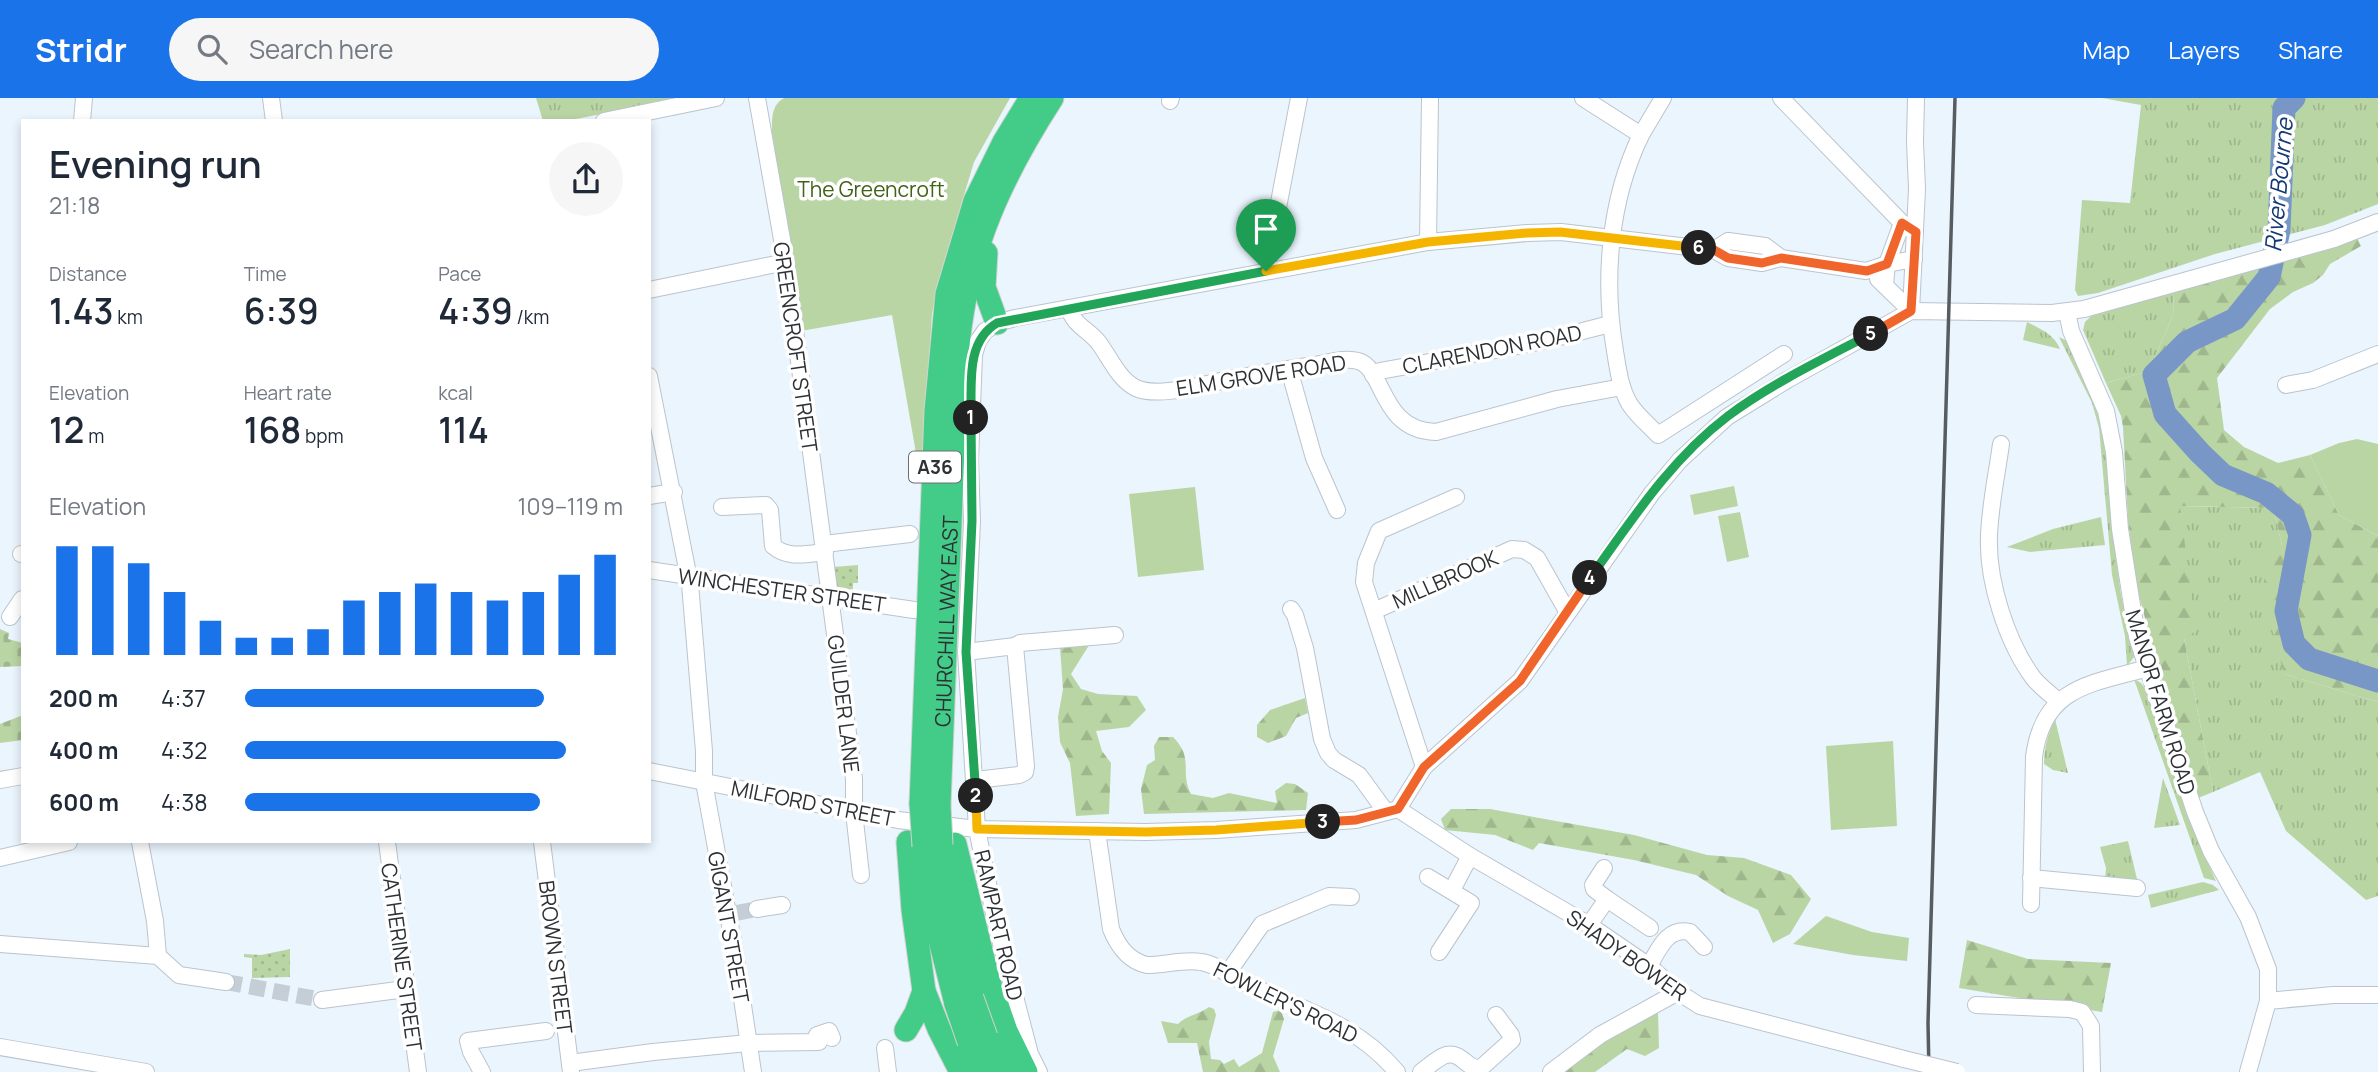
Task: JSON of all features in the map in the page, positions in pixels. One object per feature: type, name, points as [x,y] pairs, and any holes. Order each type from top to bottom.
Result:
[{"type":"highway","points":[[1004,142],[1021,98]]},
{"type":"highway","name":"CHURCHILL WAY EAST","points":[[933,725],[936,411],[944,313],[951,276],[979,192],[1004,142],[1031,98]]},
{"type":"highway","name":"CHURCHILL WAY EAST","points":[[984,1072],[978,1039],[964,1001],[954,928],[932,844],[930,805],[957,343],[968,279],[994,202],[1012,164],[1052,98]]},
{"type":"highway","points":[[994,202],[983,272],[986,295],[997,323]]},
{"type":"highway","points":[[930,805],[932,844],[913,910],[924,991],[939,1029],[961,1072]]},
{"type":"highway","points":[[932,844],[980,955],[999,1014],[1026,1072]]},
{"type":"highway","points":[[906,1030],[924,991]]},
{"type":"highway","name":"CHURCHILL WAY EAST","points":[[978,1039],[1003,1072]]},
{"type":"street","points":[[82,119],[84,98]]},
{"type":"street","points":[[271,98],[274,119]]},
{"type":"street","points":[[614,119],[716,98]]},
{"type":"street","name":"GREENCROFT STREET","points":[[757,98],[786,262],[831,597]]},
{"type":"street","points":[[1266,271],[1299,98]]},
{"type":"street","points":[[1428,242],[1430,98]]},
{"type":"street","points":[[1583,98],[1641,135]]},
{"type":"street","points":[[1663,98],[1641,135],[1618,202],[1612,238],[1610,324],[1622,387],[1630,405],[1658,435],[1784,354]]},
{"type":"street","points":[[1781,98],[1909,228]]},
{"type":"street","points":[[1911,311],[1914,259],[1909,228],[1916,98]]},
{"type":"street","points":[[1290,609],[1295,615],[1305,648],[1322,739],[1328,753],[1334,760],[1359,775],[1392,811],[1424,767],[1520,681],[1652,492],[1680,460],[1727,417],[1787,380],[1911,311],[2067,312],[2097,306],[2309,246],[2378,222]]},
{"type":"street","points":[[1885,285],[1887,264],[1909,228]]},
{"type":"street","points":[[997,323],[1428,242],[1527,233],[1560,232],[1714,250],[1728,258],[1762,263],[1781,258],[1867,271],[1914,259]]},
{"type":"street","points":[[651,290],[786,262]]},
{"type":"street","points":[[1867,271],[1911,311]]},
{"type":"street","name":"ELM GROVE ROAD","points":[[1069,308],[1077,324],[1093,335],[1121,376],[1135,388],[1174,389],[1345,360],[1357,361],[1365,364],[1385,400],[1402,419],[1422,432],[1436,432],[1557,399],[1622,387]]},
{"type":"street","name":"MANOR FARM ROAD","points":[[2067,312],[2071,331],[2106,411],[2114,452],[2128,590],[2137,637],[2195,811],[2211,851],[2248,917],[2268,969],[2268,1001]]},
{"type":"street","name":"RAMPART ROAD","points":[[997,323],[982,336],[974,355],[970,460],[972,521],[966,652],[977,829],[996,924],[1030,1054],[1039,1072]]},
{"type":"street","name":"CLARENDON ROAD","points":[[1373,375],[1380,371],[1544,341],[1610,324]]},
{"type":"street","points":[[2286,385],[2313,380],[2378,354]]},
{"type":"street","points":[[1289,369],[1314,458],[1337,510]]},
{"type":"street","name":"GIGANT STREET","points":[[651,385],[690,584],[704,782],[732,914],[753,1072]]},
{"type":"street","points":[[2001,444],[1989,534],[1990,566],[2004,618],[2024,664],[2036,681],[2058,701]]},
{"type":"street","points":[[651,496],[674,492]]},
{"type":"street","points":[[1424,767],[1364,582],[1366,563],[1379,531],[1456,497]]},
{"type":"street","points":[[722,507],[766,505],[770,510],[773,546],[794,555],[909,534]]},
{"type":"street","name":"MILLBROOK","points":[[1374,611],[1512,550],[1524,550],[1537,558],[1567,611]]},
{"type":"street","name":"WINCHESTER STREET","points":[[651,570],[915,610]]},
{"type":"street","name":"GUILDER LANE","points":[[831,597],[854,779],[854,812],[861,874]]},
{"type":"street","points":[[10,617],[21,601]]},
{"type":"street","points":[[966,652],[1015,646],[1020,643],[1115,635]]},
{"type":"street","points":[[976,780],[1020,775],[1025,772],[1015,646]]},
{"type":"street","points":[[2031,904],[2034,757],[2037,734],[2058,701],[2087,685],[2148,668]]},
{"type":"street","name":"MILFORD STREET","points":[[651,771],[913,823],[977,829],[1146,832],[1254,828],[1356,820],[1392,811]]},
{"type":"street","points":[[0,780],[21,776]]},
{"type":"street","name":"SHADY BOWER","points":[[1392,811],[1589,925],[1649,965],[1678,992],[1700,1006],[1958,1072]]},
{"type":"street","name":"FOWLER'S ROAD","points":[[1097,831],[1110,922],[1115,940],[1121,948],[1140,963],[1155,965],[1200,961],[1323,1016],[1356,1034],[1382,1054],[1397,1072]]},
{"type":"street","points":[[0,858],[65,843]]},
{"type":"street","points":[[140,843],[155,922],[158,956]]},
{"type":"street","name":"CATHERINE STREET","points":[[387,843],[418,1072]]},
{"type":"street","name":"BROWN STREET","points":[[542,843],[570,1068]]},
{"type":"street","points":[[1452,890],[1470,856]]},
{"type":"street","points":[[1604,867],[1593,886],[1594,890],[1650,928]]},
{"type":"street","points":[[1428,877],[1471,902],[1439,952]]},
{"type":"street","points":[[2031,878],[2137,888]]},
{"type":"street","points":[[1227,974],[1255,919],[1341,891]]},
{"type":"street","points":[[1589,925],[1606,899]]},
{"type":"street","points":[[757,909],[782,905]]},
{"type":"street","points":[[1649,965],[1668,935],[1674,932],[1690,932],[1704,947]]},
{"type":"street","points":[[0,944],[158,956],[178,975],[226,982]]},
{"type":"street","points":[[322,1000],[407,986]]},
{"type":"street","points":[[1551,1072],[1600,1035],[1678,992]]},
{"type":"street","points":[[2248,1072],[2268,1001],[2333,995],[2378,995]]},
{"type":"street","points":[[1976,1005],[2070,1009],[2082,1012],[2091,1026],[2092,1072]]},
{"type":"street","points":[[906,1030],[939,1029],[999,1014]]},
{"type":"street","points":[[1421,1072],[1445,1055],[1462,1058],[1471,1068],[1482,1067],[1512,1040],[1496,1015]]},
{"type":"street","points":[[482,1072],[468,1041],[546,1031]]},
{"type":"street","points":[[570,1068],[653,1052],[748,1043],[819,1042],[817,1035],[829,1031],[832,1038]]},
{"type":"street","points":[[0,1047],[146,1072]]},
{"type":"street","points":[[885,1048],[888,1072]]},
{"type":"green space","points":[[536,98],[682,98],[576,119],[542,119]]},
{"type":"green space","name":"The Greencroft","points":[[784,98],[1010,98],[974,162],[940,275],[932,314],[921,482],[892,315],[801,331],[772,132],[774,108]]},
{"type":"green space","points":[[2102,98],[2378,98],[2378,204],[2325,225],[2215,254],[2098,293],[2078,296],[2075,290],[2082,200],[2130,203],[2141,105]]},
{"type":"green space","points":[[2357,238],[2361,246],[2330,264],[2323,275],[2313,283],[2293,292],[2270,309],[2217,378],[2224,430],[2244,447],[2278,463],[2310,455],[2339,515],[2378,536],[2378,702],[2284,674],[2262,592],[2270,552],[2282,545],[2273,508],[2180,506],[2196,631],[2184,638],[2213,792],[2198,798],[2160,675],[2137,588],[2128,521],[2123,427],[2106,383],[2149,371],[2173,315],[2174,292]]},
{"type":"green space","points":[[2174,292],[2173,315],[2149,371],[2106,383],[2083,330],[2085,322],[2091,316]]},
{"type":"green space","points":[[2027,322],[2050,336],[2060,349],[2023,340]]},
{"type":"green space","points":[[2059,337],[2067,341],[2094,392],[2107,439],[2116,558],[2121,595],[2134,651],[2134,657],[2127,666],[2125,636],[2112,575],[2099,428],[2092,403]]},
{"type":"green space","points":[[2357,439],[2378,444],[2378,536],[2339,515],[2310,455]]},
{"type":"green space","points":[[1734,486],[1738,506],[1694,515],[1690,495]]},
{"type":"green space","points":[[1195,487],[1204,570],[1138,577],[1129,494]]},
{"type":"green space","points":[[2179,506],[2273,508],[2282,545],[2284,674],[2378,702],[2378,896],[2366,900],[2286,831],[2260,772],[2213,792],[2184,638]]},
{"type":"green space","points":[[1740,512],[1749,557],[1727,562],[1718,516]]},
{"type":"green space","points":[[2101,517],[2105,545],[2030,552],[2007,547],[2053,529]]},
{"type":"green space","points":[[858,565],[858,583],[853,583],[853,590],[835,588],[833,567]]},
{"type":"green space","points":[[0,629],[9,633],[8,639],[21,642],[21,666],[0,667]]},
{"type":"green space","points":[[1091,642],[1071,674],[1081,689],[1098,694],[1137,696],[1146,710],[1129,727],[1096,731],[1102,751],[1111,763],[1109,814],[1076,816],[1070,763],[1060,742],[1058,717],[1063,689],[1060,647]]},
{"type":"green space","points":[[2134,679],[2147,691],[2187,815],[2216,881],[2204,878]]},
{"type":"green space","points":[[1305,698],[1308,713],[1296,718],[1286,736],[1268,743],[1257,737],[1257,725],[1270,710]]},
{"type":"green space","points":[[21,716],[21,740],[0,743],[0,724]]},
{"type":"green space","points":[[2055,719],[2068,773],[2053,770],[2044,764],[2047,741]]},
{"type":"green space","points":[[1159,737],[1173,737],[1180,745],[1191,794],[1213,798],[1229,793],[1277,803],[1275,791],[1286,783],[1295,784],[1308,793],[1306,810],[1144,814],[1141,789],[1147,765],[1155,760],[1154,746]]},
{"type":"green space","points":[[1893,741],[1897,826],[1831,830],[1826,746]]},
{"type":"green space","points":[[2163,778],[2180,825],[2154,828]]},
{"type":"green space","points":[[1451,809],[1490,809],[1634,835],[1707,855],[1744,858],[1791,875],[1811,899],[1790,934],[1773,943],[1758,910],[1728,896],[1696,875],[1634,860],[1539,843],[1533,850],[1495,835],[1445,830],[1441,819]]},
{"type":"green space","points":[[2128,841],[2137,879],[2135,882],[2105,880],[2106,868],[2100,847]]},
{"type":"green space","points":[[2203,882],[2219,890],[2151,908],[2148,895]]},
{"type":"green space","points":[[1826,916],[1872,932],[1909,938],[1907,961],[1793,944]]},
{"type":"green space","points":[[1967,940],[2028,959],[2111,963],[2102,1012],[1959,988]]},
{"type":"green space","points":[[290,949],[290,977],[252,978],[252,958],[244,957],[244,954],[261,955]]},
{"type":"green space","points":[[1209,1007],[1214,1009],[1216,1015],[1209,1042],[1211,1059],[1220,1060],[1224,1064],[1234,1059],[1239,1067],[1262,1053],[1273,1012],[1281,1010],[1284,1019],[1273,1056],[1280,1072],[1203,1072],[1197,1043],[1168,1043],[1161,1021],[1178,1024]]},
{"type":"green space","points":[[1651,1011],[1658,1012],[1659,1048],[1645,1056],[1627,1049],[1595,1072],[1557,1072]]},
{"type":"waterway","name":"River Bourne","points":[[2294,98],[2284,108],[2279,230],[2269,277],[2235,319],[2187,342],[2154,375],[2165,414],[2200,453],[2223,475],[2266,493],[2293,515],[2300,535],[2286,611],[2294,644],[2309,659],[2378,681]]},
{"type":"tunnel","points":[[736,913],[757,909]]},
{"type":"tunnel","points":[[226,982],[322,1000]]},
{"type":"railway","points":[[1929,1072],[1928,1023],[1955,98]]},
{"type":"route","points":[[1902,223],[1916,232],[1911,311],[1787,380],[1727,417],[1680,460],[1652,492],[1589,579],[1520,681],[1424,767],[1398,809],[1356,820],[1216,830],[1146,832],[977,829],[966,652],[972,521],[972,392],[974,355],[978,341],[985,331],[997,323],[1016,318],[1266,271],[1428,242],[1560,232],[1714,250],[1728,258],[1762,263],[1781,258],[1867,271],[1887,264],[1902,223]]}]
